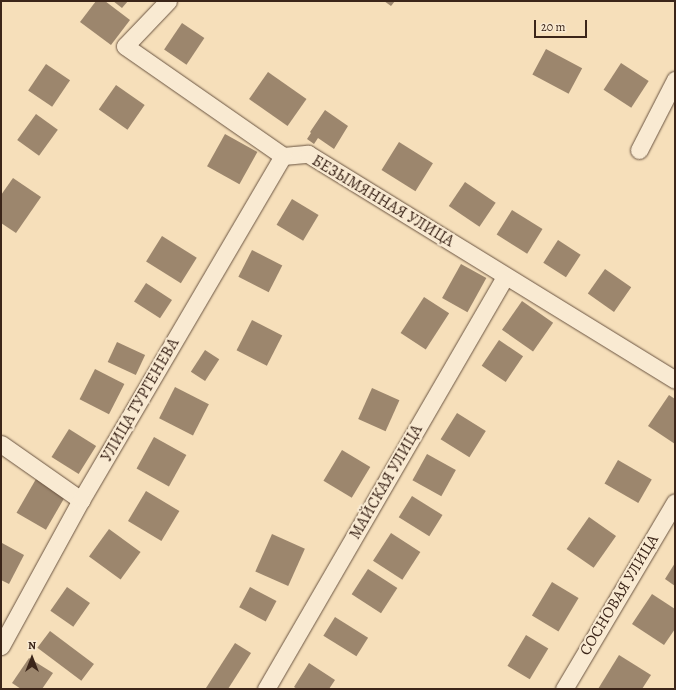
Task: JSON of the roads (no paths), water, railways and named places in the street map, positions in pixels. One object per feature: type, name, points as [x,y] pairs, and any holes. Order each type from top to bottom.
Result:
[{"type":"street","points":[[168,1],[125,46],[283,156]]},
{"type":"street","points":[[639,150],[675,80]]},
{"type":"street","name":"БЕЗЫМЯННАЯ УЛИЦА","points":[[283,156],[308,154],[675,380]]},
{"type":"street","name":"УЛИЦА ТУРГЕНЕВА","points":[[1,646],[81,500],[283,156]]},
{"type":"street","name":"МАЙСКАЯ УЛИЦА","points":[[266,689],[505,276]]},
{"type":"street","points":[[1,444],[81,500]]},
{"type":"street","name":"СОСНОВАЯ УЛИЦА","points":[[564,689],[675,502]]}]
